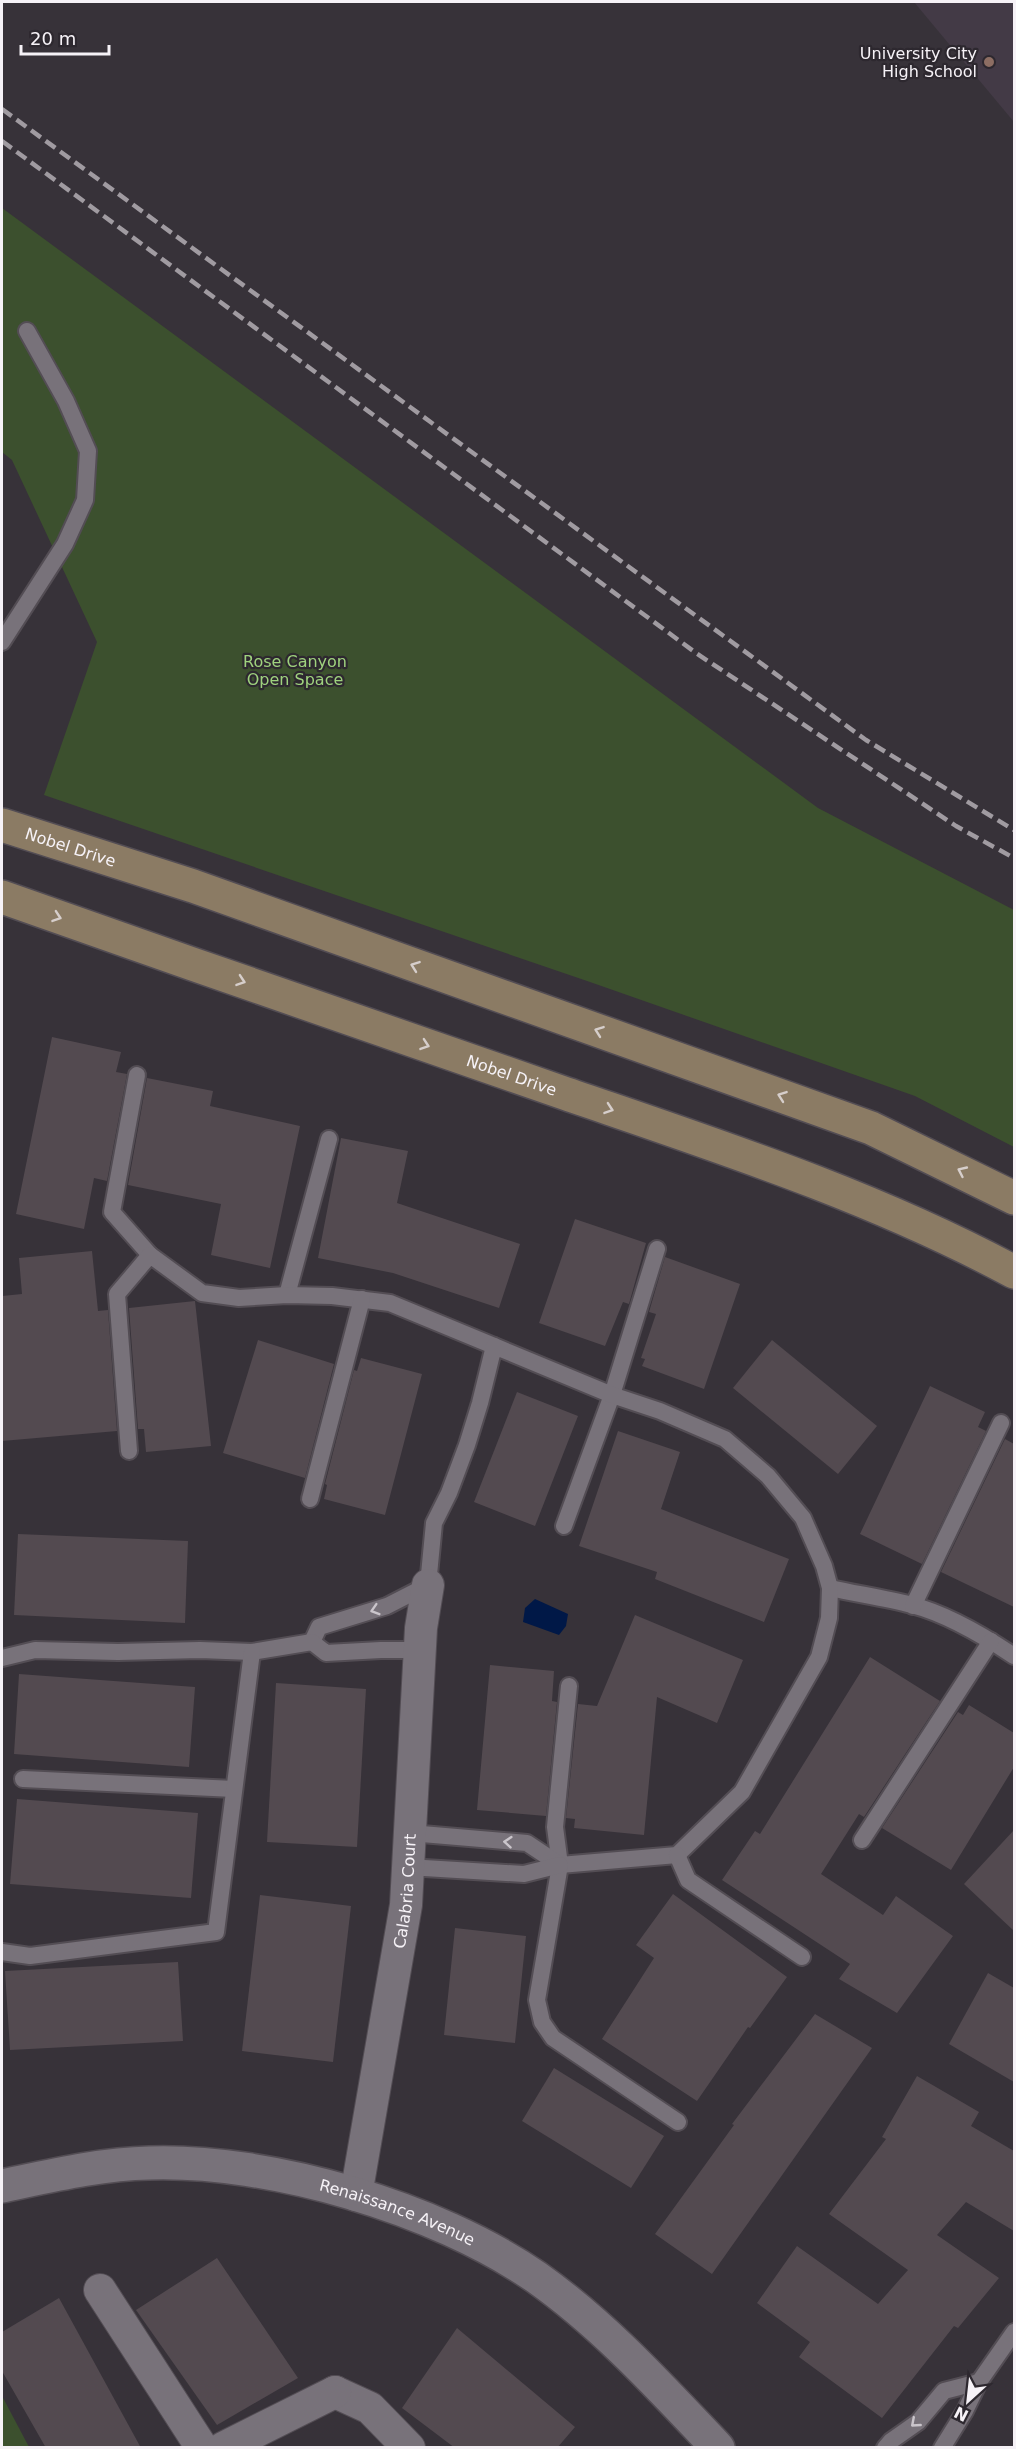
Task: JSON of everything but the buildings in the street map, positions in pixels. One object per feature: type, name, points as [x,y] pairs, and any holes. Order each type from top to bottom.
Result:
[{"type":"main road","name":"Nobel Drive","points":[[2,825],[193,886],[871,1128],[1014,1198]]},
{"type":"main road","name":"Nobel Drive","points":[[2,897],[689,1136],[830,1188],[959,1243],[1014,1272]]},
{"type":"street","name":"Calabria Court","points":[[356,2195],[406,1905],[420,1650],[428,1585]]},
{"type":"street","name":"Renaissance Avenue","points":[[2,2186],[86,2169],[149,2163],[267,2171],[356,2195],[455,2232],[482,2245],[536,2278],[609,2337],[718,2448]]},
{"type":"street","points":[[100,2290],[202,2448]]},
{"type":"street","points":[[223,2448],[335,2382],[370,2408],[409,2448]]},
{"type":"lane","points":[[2,642],[65,544],[85,500],[88,451],[66,401],[27,331]]},
{"type":"lane","points":[[137,1075],[112,1212],[150,1255],[202,1293],[239,1298],[287,1294],[390,1303],[725,1439],[768,1476],[803,1518],[824,1566],[830,1588],[830,1618],[819,1657],[742,1792],[677,1855],[560,1865],[524,1874],[408,1867]]},
{"type":"lane","points":[[287,1294],[328,1139]]},
{"type":"lane","points":[[564,1526],[612,1395],[657,1249]]},
{"type":"lane","points":[[129,1451],[117,1294],[150,1255]]},
{"type":"lane","points":[[310,1499],[362,1299]]},
{"type":"lane","points":[[312,1642],[319,1627],[387,1606],[428,1585],[434,1523],[449,1493],[467,1445],[494,1346]]},
{"type":"lane","points":[[913,1605],[1001,1423]]},
{"type":"lane","points":[[830,1588],[913,1605],[948,1619],[1014,1656]]},
{"type":"lane","points":[[862,1840],[990,1641]]},
{"type":"lane","points":[[2,1658],[35,1650],[252,1652],[312,1642],[326,1653],[420,1650]]},
{"type":"lane","points":[[2,1952],[30,1956],[216,1932],[252,1652]]},
{"type":"lane","points":[[569,1686],[555,1827],[560,1865],[537,2000],[543,2022],[553,2038],[678,2121]]},
{"type":"lane","points":[[22,1779],[234,1789]]},
{"type":"lane","points":[[410,1833],[527,1843],[560,1865]]},
{"type":"lane","points":[[677,1855],[688,1880],[802,1957]]},
{"type":"lane","points":[[942,2448],[965,2411],[979,2382],[1014,2332]]},
{"type":"lane","points":[[885,2448],[918,2422],[944,2391],[979,2382]]},
{"type":"shaded area","name":"University City High School","points":[[914,2],[1014,2],[1014,122]]},
{"type":"green space","name":"Rose Canyon Open Space","points":[[2,208],[818,808],[1014,910],[1014,1147],[915,1096],[44,795],[97,642],[12,460],[2,452]]},
{"type":"green space","points":[[2,2396],[29,2447],[2,2447]]},
{"type":"water","points":[[535,1599],[568,1614],[566,1626],[559,1635],[523,1622],[525,1608]]},
{"type":"railway","points":[[2,109],[866,740],[1014,830]]},
{"type":"railway","points":[[2,141],[696,653],[956,826],[1014,858]]},
{"type":"place","name":"University City High School","points":[[989,62]]}]
